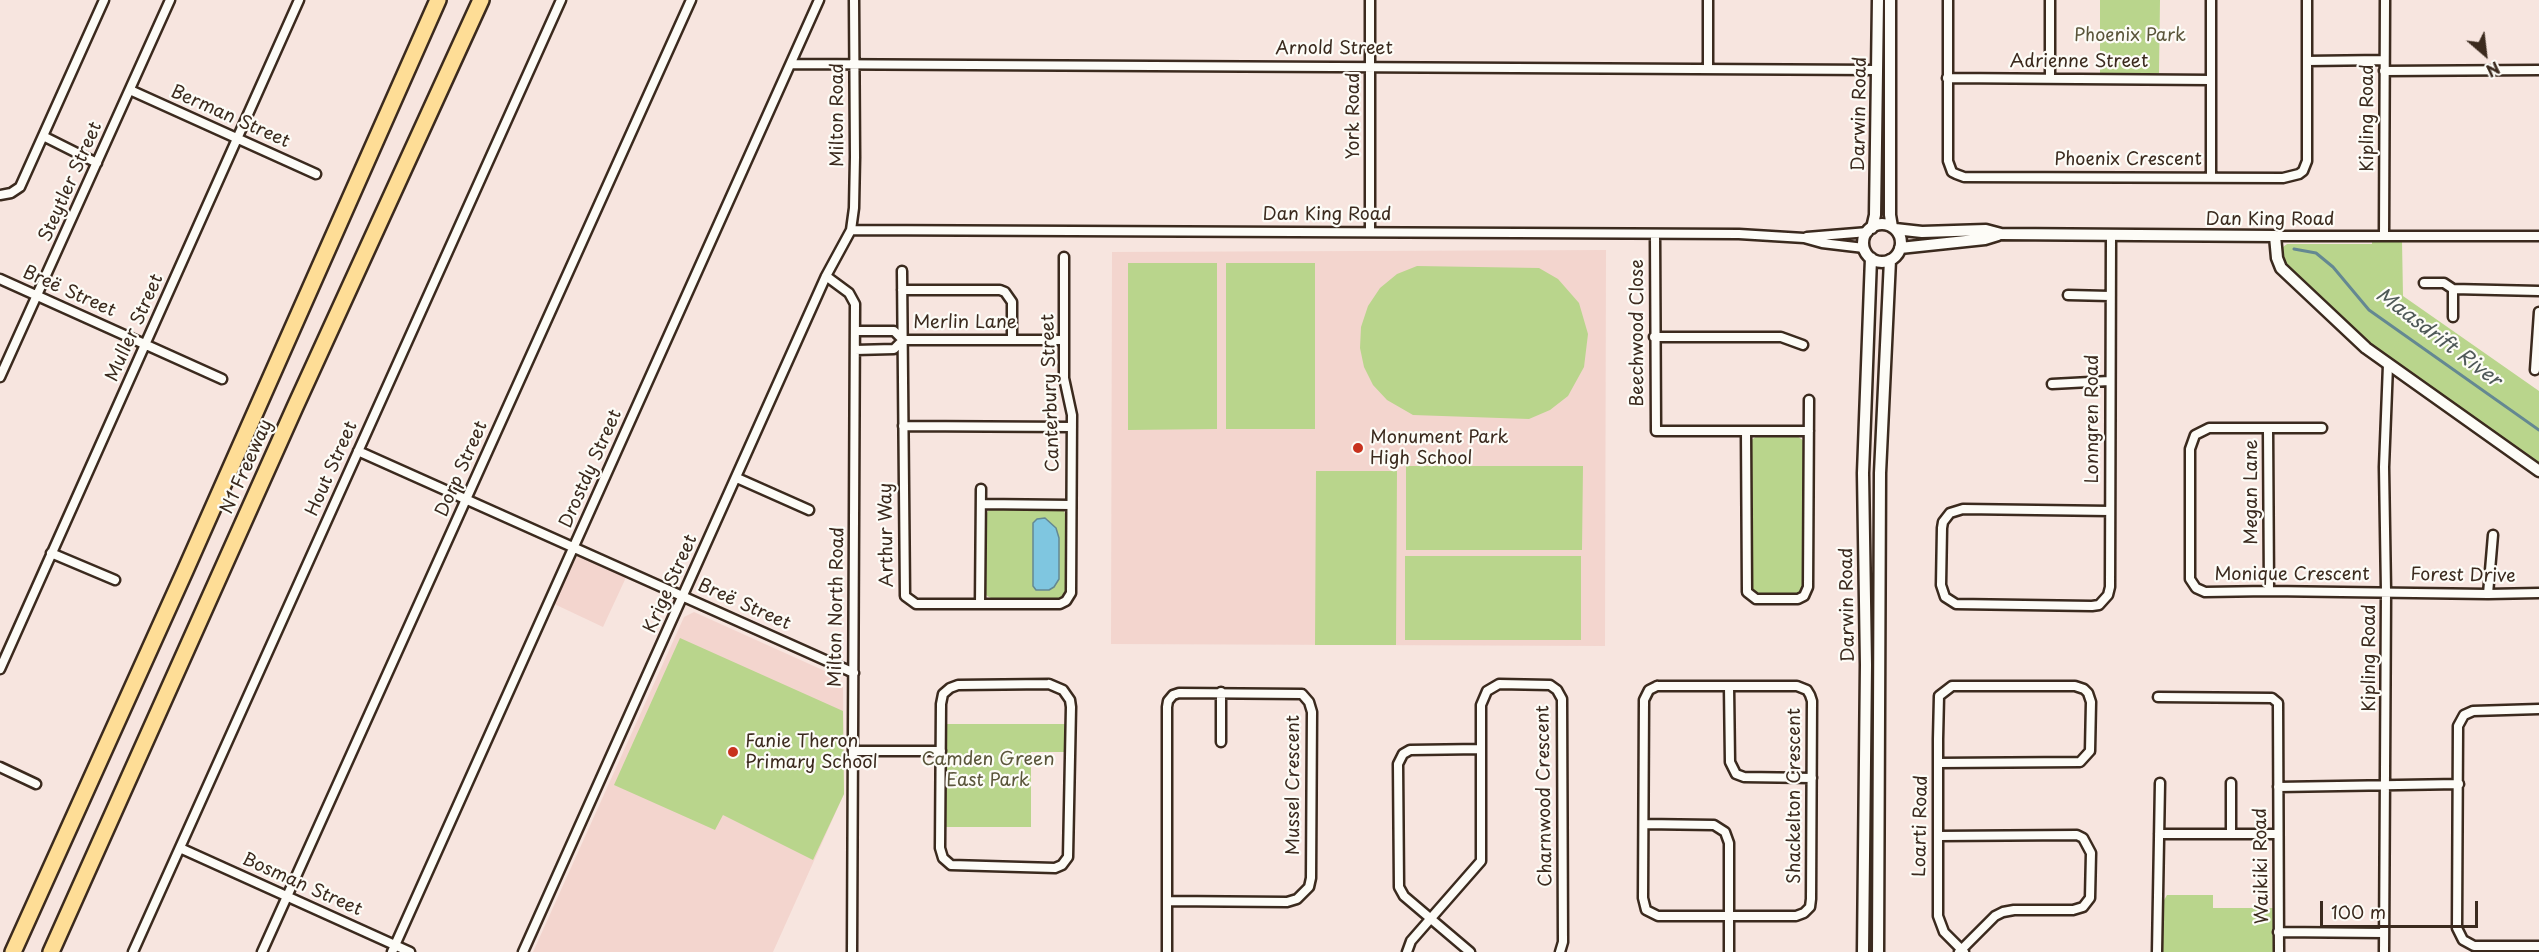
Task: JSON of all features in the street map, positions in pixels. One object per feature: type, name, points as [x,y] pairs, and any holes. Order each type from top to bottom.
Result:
[{"type":"highway","name":"N1 Freeway","points":[[51,952],[481,0]]},
{"type":"highway","name":"N1 Freeway","points":[[13,952],[186,571],[436,3]]},
{"type":"street","points":[[0,195],[11,193],[20,187],[104,0]]},
{"type":"street","name":"Steytler Street","points":[[0,377],[170,0]]},
{"type":"street","name":"Muller Street","points":[[0,669],[299,0]]},
{"type":"street","name":"Hout Street","points":[[133,952],[561,0]]},
{"type":"street","name":"Dorp Street","points":[[262,952],[691,0]]},
{"type":"street","name":"Drostdy Street","points":[[394,949],[819,0]]},
{"type":"street","name":"Milton Road","points":[[851,230],[854,208],[854,0]]},
{"type":"street","name":"York Road","points":[[1370,0],[1370,231]]},
{"type":"street","points":[[1707,0],[1708,67]]},
{"type":"street","name":"Darwin Road","points":[[1870,230],[1875,215],[1878,0]]},
{"type":"street","name":"Darwin Road","points":[[1890,0],[1890,215],[1893,228]]},
{"type":"street","name":"Phoenix Crescent","points":[[1948,0],[1948,161],[1952,172],[1960,176],[2283,178],[2299,174],[2303,171],[2307,161],[2307,0]]},
{"type":"street","points":[[2050,0],[2050,78]]},
{"type":"street","points":[[2211,0],[2211,177]]},
{"type":"street","name":"Kipling Road","points":[[2384,236],[2385,0]]},
{"type":"street","points":[[2307,61],[2384,60]]},
{"type":"street","name":"Arnold Street","points":[[791,64],[1708,67],[1877,70]]},
{"type":"street","points":[[2384,71],[2539,70]]},
{"type":"street","name":"Adrienne Street","points":[[1947,78],[2211,80]]},
{"type":"street","name":"Berman Street","points":[[130,90],[316,174]]},
{"type":"street","points":[[43,136],[97,163]]},
{"type":"street","points":[[1883,225],[1893,228],[1901,240],[1897,255],[1882,262],[1871,258],[1864,248],[1864,242],[1870,230],[1883,225]]},
{"type":"street","name":"Dan King Road","points":[[1893,228],[1922,232],[1986,230],[2001,234],[2111,236],[2539,236]]},
{"type":"street","name":"Dan King Road","points":[[851,230],[1370,231],[1738,234],[1804,237],[1870,230]]},
{"type":"street","name":"Krige Street","points":[[523,952],[826,276],[851,230]]},
{"type":"street","name":"Beechwood Close","points":[[1655,234],[1656,431],[1746,431]]},
{"type":"street","name":"Dan King Road","points":[[1900,248],[1985,239],[2001,234]]},
{"type":"street","name":"Lonngren Road","points":[[2110,511],[1963,509],[1950,513],[1943,522],[1942,528],[1941,585],[1945,597],[1952,603],[2092,606],[2104,600],[2110,587],[2111,236]]},
{"type":"street","points":[[2275,236],[2277,261],[2283,271],[2366,348],[2539,471]]},
{"type":"street","name":"Dan King Road","points":[[1804,237],[1821,243],[1864,248]]},
{"type":"street","name":"Canterbury Street","points":[[1064,257],[1064,378],[1071,405],[1072,426],[1071,593],[1069,598]]},
{"type":"street","name":"Darwin Road","points":[[1863,952],[1866,665],[1863,473],[1871,258]]},
{"type":"street","name":"Darwin Road","points":[[1878,952],[1880,473],[1890,260]]},
{"type":"street","name":"Arthur Way","points":[[902,271],[905,596],[916,604],[1060,604],[1069,598]]},
{"type":"street","name":"Milton North Road","points":[[826,276],[849,293],[854,300],[852,952]]},
{"type":"street","name":"Breë Street","points":[[0,279],[222,379]]},
{"type":"street","points":[[2424,283],[2444,283],[2453,290],[2539,291]]},
{"type":"street","points":[[902,290],[1000,290],[1005,292],[1012,302],[1012,340]]},
{"type":"street","points":[[2453,290],[2453,317]]},
{"type":"street","points":[[2068,295],[2110,296]]},
{"type":"street","points":[[2535,370],[2539,312]]},
{"type":"street","name":"Merlin Lane","points":[[855,331],[894,331],[903,340],[1064,340]]},
{"type":"street","points":[[1654,337],[1780,337],[1803,345]]},
{"type":"street","name":"Merlin Lane","points":[[855,350],[894,350],[903,340]]},
{"type":"street","name":"Kipling Road","points":[[2384,952],[2386,591],[2384,467],[2388,365]]},
{"type":"street","points":[[2052,384],[2109,381]]},
{"type":"street","points":[[1809,400],[1809,431],[1808,587],[1804,596],[1795,600],[1756,599],[1747,592],[1746,431],[1809,431]]},
{"type":"street","points":[[903,426],[1072,426]]},
{"type":"street","name":"Monique Crescent","points":[[2322,428],[2209,428],[2198,432],[2191,443],[2192,584],[2205,592],[2386,591]]},
{"type":"street","name":"Megan Lane","points":[[2268,429],[2269,591]]},
{"type":"street","name":"Breë Street","points":[[358,451],[854,673]]},
{"type":"street","points":[[737,478],[809,510]]},
{"type":"street","points":[[980,604],[981,489]]},
{"type":"street","points":[[981,504],[1071,505]]},
{"type":"street","points":[[2488,594],[2493,535]]},
{"type":"street","points":[[51,553],[115,580]]},
{"type":"street","name":"Forest Drive","points":[[2386,591],[2539,593]]},
{"type":"street","points":[[1049,684],[1063,690],[1070,700],[1071,707],[1071,751],[1070,852],[1062,865],[1055,868],[958,867],[947,862],[940,848],[940,751],[942,698],[950,688],[958,685],[1049,684]]},
{"type":"street","name":"Charnwood Crescent","points":[[1407,952],[1411,941],[1480,861],[1481,705],[1483,696],[1499,684],[1550,685],[1560,694],[1563,706],[1563,942],[1560,952]]},
{"type":"street","name":"Shackelton Crescent","points":[[1657,686],[1729,687],[1797,686],[1807,690],[1812,701],[1810,907],[1804,913],[1796,916],[1658,916],[1646,910],[1643,898],[1644,700],[1652,688],[1657,686]]},
{"type":"street","name":"Loarti Road","points":[[1938,763],[2074,763],[2085,758],[2090,751],[2091,702],[2084,688],[2074,686],[1952,687],[1942,692],[1938,699],[1938,763],[1938,916],[1944,932],[1961,951]]},
{"type":"street","points":[[1729,687],[1730,762],[1736,774],[1744,777],[1812,778]]},
{"type":"street","name":"Mussel Crescent","points":[[1167,901],[1287,902],[1302,896],[1311,883],[1312,712],[1304,696],[1297,693],[1179,693],[1173,695],[1168,701],[1167,901],[1167,952]]},
{"type":"street","points":[[1221,693],[1221,742]]},
{"type":"street","name":"Waikiki Road","points":[[2158,697],[2272,698],[2278,706],[2278,932],[2384,933]]},
{"type":"street","points":[[2539,710],[2480,709],[2464,715],[2458,726],[2457,928],[2460,937],[2466,943],[2474,946],[2539,946]]},
{"type":"street","points":[[1470,952],[1404,896],[1399,887],[1400,757],[1406,751],[1414,749],[1481,749]]},
{"type":"street","points":[[853,750],[940,751]]},
{"type":"street","points":[[0,767],[36,784]]},
{"type":"street","points":[[2157,952],[2160,783]]},
{"type":"street","points":[[2231,783],[2231,834]]},
{"type":"street","points":[[2278,787],[2459,784]]},
{"type":"street","points":[[1644,824],[1714,825],[1725,832],[1729,843],[1729,952]]},
{"type":"street","points":[[2159,834],[2277,834]]},
{"type":"street","points":[[1938,836],[2077,835],[2083,838],[2091,853],[2090,898],[2083,907],[2073,910],[2003,912],[1995,916],[1961,951]]},
{"type":"street","name":"Bosman Street","points":[[180,848],[287,896],[394,949],[410,952]]},
{"type":"street","points":[[2278,932],[2279,952]]},
{"type":"shaded area","name":"Monument Park High School","points":[[1606,250],[1605,646],[1111,644],[1112,252]]},
{"type":"shaded area","points":[[574,548],[629,571],[603,627],[550,602]]},
{"type":"shaded area","name":"Fanie Theron Primary School","points":[[694,612],[836,676],[843,687],[844,794],[773,952],[533,952],[684,617]]},
{"type":"green space","name":"Phoenix Park","points":[[2100,0],[2160,0],[2159,73],[2100,73]]},
{"type":"green space","points":[[2372,241],[2402,241],[2403,296],[2539,391],[2539,463],[2379,351],[2288,267],[2282,255],[2283,247],[2287,244],[2372,244]]},
{"type":"green space","points":[[1128,263],[1217,263],[1217,429],[1128,430]]},
{"type":"green space","points":[[1226,263],[1315,263],[1315,429],[1226,429]]},
{"type":"green space","points":[[1417,266],[1539,268],[1558,279],[1579,303],[1588,334],[1584,367],[1568,396],[1550,410],[1529,419],[1413,415],[1387,400],[1373,385],[1364,367],[1360,348],[1361,327],[1368,306],[1380,288],[1397,274]]},
{"type":"green space","points":[[1757,436],[1797,436],[1804,441],[1804,588],[1798,595],[1757,595],[1750,589],[1750,441]]},
{"type":"green space","points":[[1406,466],[1583,466],[1582,550],[1406,550]]},
{"type":"green space","points":[[1316,471],[1397,471],[1396,645],[1315,645]]},
{"type":"green space","points":[[993,508],[1059,508],[1064,511],[1067,519],[1067,591],[1063,598],[995,600],[987,596],[984,591],[984,519],[988,511]]},
{"type":"green space","points":[[1405,556],[1581,556],[1581,640],[1405,640]]},
{"type":"green space","points":[[680,638],[843,711],[844,794],[813,860],[723,815],[715,830],[614,785]]},
{"type":"green space","name":"Camden Green East Park","points":[[945,724],[1066,724],[1066,752],[1031,752],[1031,827],[945,827]]},
{"type":"green space","points":[[2167,895],[2213,895],[2213,908],[2275,908],[2274,952],[2162,952],[2163,902]]},
{"type":"water","points":[[1045,518],[1056,528],[1059,538],[1059,579],[1049,590],[1036,590],[1033,586],[1033,523],[1037,519]]},
{"type":"waterway","name":"Maasdrift River","points":[[2294,249],[2316,253],[2333,267],[2369,310],[2539,430]]},
{"type":"place","name":"Monument Park High School","points":[[1358,448]]},
{"type":"place","name":"Fanie Theron Primary School","points":[[733,752]]}]
